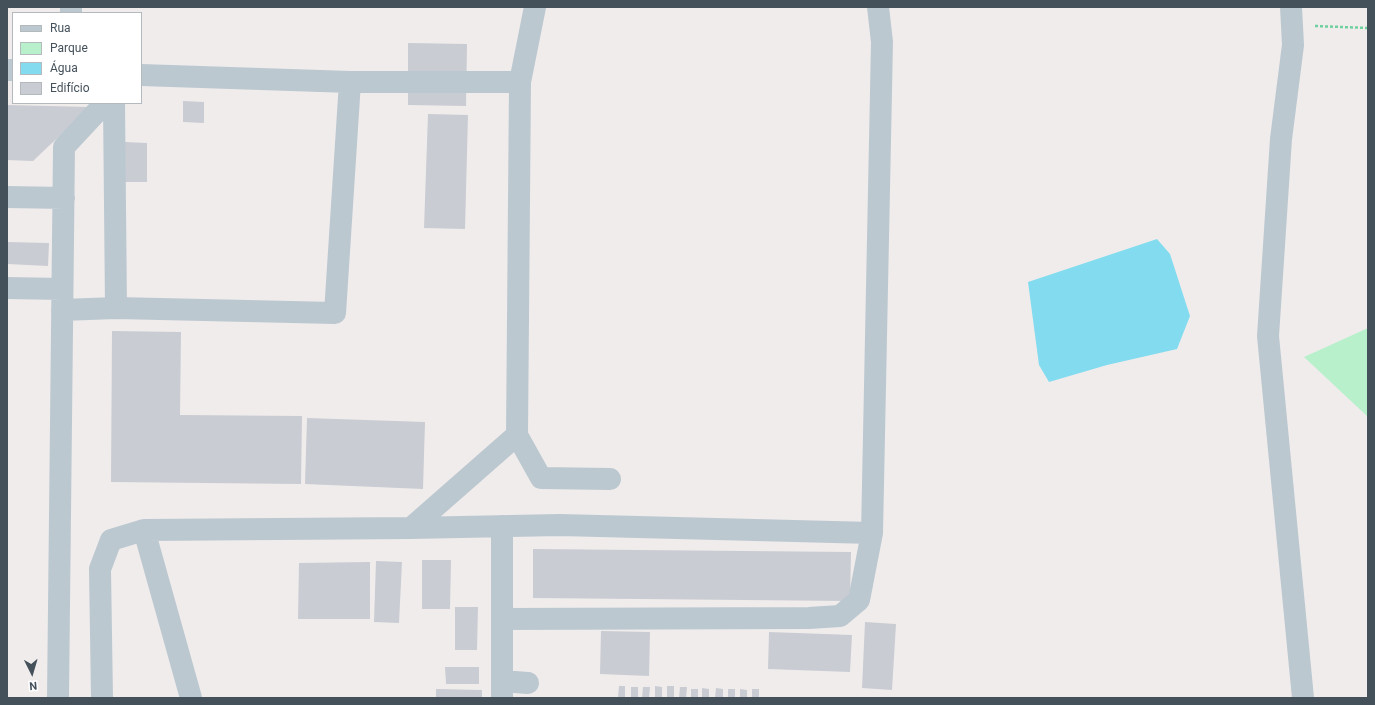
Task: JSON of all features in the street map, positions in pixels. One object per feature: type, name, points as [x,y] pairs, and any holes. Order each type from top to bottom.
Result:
[{"type":"street","points":[[535,7],[520,82],[517,435],[541,478],[610,479]]},
{"type":"street","points":[[502,619],[809,618],[840,616],[859,600],[872,533],[882,42],[878,7]]},
{"type":"street","points":[[1292,16],[1294,45],[1281,139],[1268,336],[1303,698]]},
{"type":"street","points":[[142,75],[350,82],[520,82]]},
{"type":"street","points":[[7,288],[116,308],[335,313],[350,82]]},
{"type":"street","points":[[58,698],[64,147],[104,104]]},
{"type":"street","points":[[114,104],[116,308]]},
{"type":"street","points":[[7,197],[64,198]]},
{"type":"street","points":[[411,528],[517,435]]},
{"type":"street","points":[[102,698],[100,569],[111,540],[144,530],[411,528],[560,525],[872,533]]},
{"type":"street","points":[[502,526],[502,689],[528,683]]},
{"type":"street","points":[[144,530],[192,698]]},
{"type":"path","points":[[1292,16],[1368,28]]},
{"type":"green space","points":[[1368,328],[1368,417],[1304,357]]},
{"type":"water","points":[[1157,239],[1170,254],[1190,316],[1177,349],[1107,365],[1049,382],[1039,365],[1028,282]]},
{"type":"building","points":[[408,43],[467,44],[466,106],[408,105]]},
{"type":"building","points":[[183,101],[204,102],[204,123],[183,122]]},
{"type":"building","points":[[7,105],[90,107],[33,161],[7,160]]},
{"type":"building","points":[[428,114],[468,115],[465,229],[424,228]]},
{"type":"building","points":[[125,142],[147,143],[147,182],[124,182]]},
{"type":"building","points":[[7,242],[49,243],[48,266],[7,264]]},
{"type":"building","points":[[112,331],[181,332],[180,415],[302,416],[301,484],[111,482]]},
{"type":"building","points":[[307,418],[425,422],[423,489],[305,484]]},
{"type":"building","points":[[533,549],[851,552],[850,601],[533,598]]},
{"type":"building","points":[[422,560],[451,560],[450,609],[422,609]]},
{"type":"building","points":[[376,561],[402,562],[399,623],[374,622]]},
{"type":"building","points":[[370,562],[370,619],[298,619],[299,563]]},
{"type":"building","points":[[455,607],[478,607],[477,650],[455,650]]},
{"type":"building","points":[[865,622],[896,624],[892,690],[862,688]]},
{"type":"building","points":[[601,631],[650,632],[649,676],[600,674]]},
{"type":"building","points":[[769,632],[852,635],[850,672],[768,669]]},
{"type":"building","points":[[445,667],[479,667],[479,684],[446,684]]},
{"type":"building","points":[[619,686],[625,686],[625,698],[618,698]]},
{"type":"building","points":[[655,686],[662,687],[662,698],[655,698]]},
{"type":"building","points":[[667,686],[674,686],[674,698],[667,698]]},
{"type":"building","points":[[631,687],[638,687],[638,698],[631,698]]},
{"type":"building","points":[[643,687],[650,687],[649,698],[642,698]]},
{"type":"building","points":[[680,687],[687,687],[686,698],[679,698]]},
{"type":"building","points":[[702,688],[709,689],[709,698],[702,698]]},
{"type":"building","points":[[716,688],[723,689],[723,698],[715,698]]},
{"type":"building","points":[[436,689],[482,690],[482,698],[436,698]]},
{"type":"building","points":[[691,689],[698,689],[698,698],[691,698]]},
{"type":"building","points":[[728,689],[735,689],[735,698],[728,698]]},
{"type":"building","points":[[740,689],[747,690],[747,698],[740,698]]},
{"type":"building","points":[[752,689],[759,689],[759,698],[752,698]]}]
